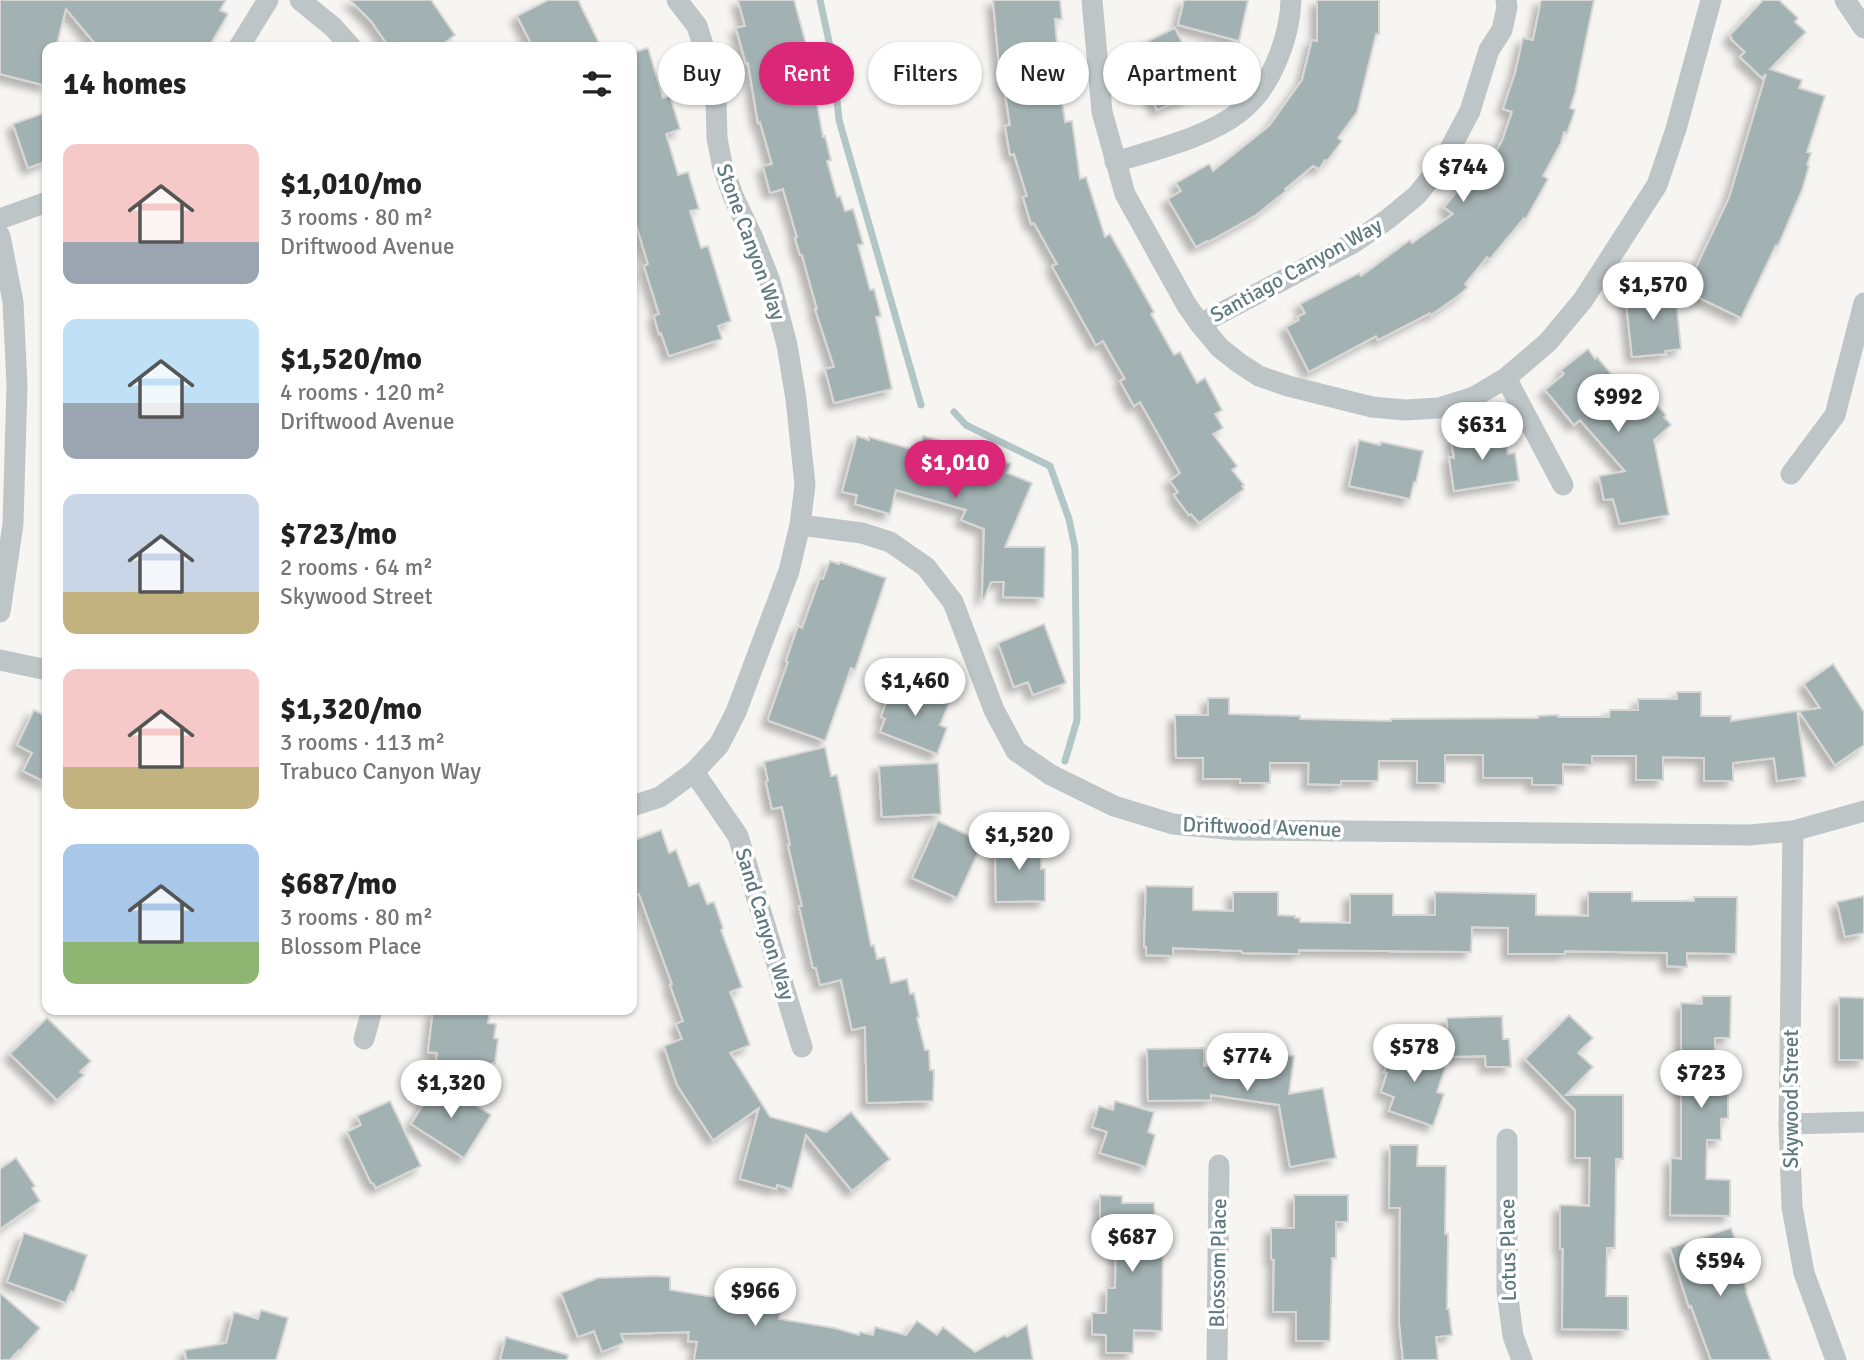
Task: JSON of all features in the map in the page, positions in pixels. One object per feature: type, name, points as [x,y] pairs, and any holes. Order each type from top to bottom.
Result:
[{"type":"street","points":[[242,42],[268,0]]},
{"type":"street","points":[[300,0],[346,42]]},
{"type":"street","name":"Stone Canyon Way","points":[[637,804],[660,797],[694,772],[719,746],[736,712],[789,571],[800,525],[804,485],[796,399],[770,281],[722,164],[717,138],[716,100],[709,64],[697,26],[677,0]]},
{"type":"street","points":[[1092,0],[1102,111],[1125,194],[1186,304],[1200,324],[1220,348],[1259,376],[1372,407],[1405,410],[1439,408],[1474,397],[1506,377],[1548,342],[1583,300],[1657,185],[1676,129],[1711,0]]},
{"type":"street","points":[[1115,162],[1206,132],[1242,111],[1268,81],[1283,45],[1291,0]]},
{"type":"street","name":"Santiago Canyon Way","points":[[1200,324],[1355,242],[1418,195],[1442,164],[1470,111],[1489,50],[1502,30],[1506,0]]},
{"type":"street","points":[[1844,0],[1864,28]]},
{"type":"street","points":[[0,219],[42,204]]},
{"type":"street","points":[[0,236],[13,302],[17,385],[13,524],[0,612]]},
{"type":"street","points":[[1791,474],[1835,415],[1864,303]]},
{"type":"street","points":[[1506,377],[1563,485]]},
{"type":"street","name":"Driftwood Avenue","points":[[800,525],[862,533],[890,542],[926,567],[953,602],[994,710],[1016,751],[1051,775],[1114,806],[1173,824],[1236,830],[1749,835],[1793,831],[1864,811]]},
{"type":"street","points":[[0,660],[42,669]]},
{"type":"street","name":"Sand Canyon Way","points":[[694,772],[738,836],[802,1047]]},
{"type":"street","name":"Skywood Street","points":[[1793,831],[1789,1124],[1792,1207],[1804,1273],[1836,1360]]},
{"type":"street","points":[[364,1039],[371,1015]]},
{"type":"street","points":[[1789,1124],[1864,1122]]},
{"type":"street","name":"Lotus Place","points":[[1507,1139],[1507,1291],[1513,1336],[1522,1360]]},
{"type":"street","name":"Blossom Place","points":[[1217,1360],[1219,1166]]},
{"type":"building","points":[[0,0],[226,0],[220,10],[228,14],[212,42],[94,42],[66,9],[57,42],[42,42],[42,85],[0,74]]},
{"type":"building","points":[[350,0],[431,0],[455,35],[446,42],[386,42],[371,21]]},
{"type":"building","points":[[548,0],[578,0],[599,42],[530,42],[517,16]]},
{"type":"building","points":[[738,0],[794,0],[805,42],[759,42],[759,105],[817,105],[823,137],[825,136],[831,160],[827,161],[837,197],[840,196],[845,211],[853,209],[863,244],[858,245],[870,290],[874,289],[881,316],[876,317],[892,389],[834,403],[825,369],[834,367],[815,309],[783,189],[770,193],[763,166],[772,164],[760,122],[758,123],[748,63],[745,60],[745,42],[740,42],[736,28],[745,26]]},
{"type":"building","points":[[993,0],[1060,0],[1062,19],[1055,19],[1057,42],[997,42]]},
{"type":"building","points":[[1184,0],[1248,0],[1239,41],[1178,25]]},
{"type":"building","points":[[1317,0],[1379,0],[1379,34],[1376,34],[1357,112],[1338,138],[1342,141],[1319,169],[1313,166],[1256,215],[1196,247],[1168,199],[1181,191],[1176,183],[1209,164],[1213,171],[1269,126],[1302,80],[1312,40],[1317,41]]},
{"type":"building","points":[[1541,0],[1594,0],[1570,108],[1575,110],[1567,133],[1564,132],[1543,176],[1548,179],[1526,219],[1524,218],[1490,259],[1487,257],[1465,284],[1468,287],[1458,296],[1431,315],[1430,313],[1378,340],[1376,336],[1309,372],[1286,327],[1305,313],[1300,304],[1359,273],[1361,276],[1410,240],[1412,243],[1453,214],[1444,207],[1470,176],[1482,154],[1492,159],[1502,141],[1512,112],[1503,109],[1523,38],[1533,40]]},
{"type":"building","points":[[1763,0],[1779,0],[1798,18],[1795,22],[1806,32],[1770,69],[1802,80],[1799,88],[1825,96],[1807,152],[1811,153],[1802,190],[1778,246],[1776,245],[1741,318],[1685,291],[1729,198],[1766,74],[1762,78],[1740,57],[1745,52],[1730,35]]},
{"type":"building","points":[[1175,28],[1182,42],[1149,42]]},
{"type":"building","points":[[648,48],[658,81],[658,105],[673,105],[680,129],[666,134],[678,175],[688,172],[699,209],[690,211],[701,248],[708,246],[731,321],[718,326],[722,339],[669,356],[654,316],[659,314],[644,266],[648,264],[637,228],[637,51]]},
{"type":"building","points":[[1007,105],[1063,105],[1065,122],[1072,121],[1080,179],[1086,177],[1105,237],[1110,234],[1154,312],[1151,314],[1174,355],[1180,352],[1197,383],[1205,378],[1222,410],[1215,414],[1223,428],[1213,434],[1237,466],[1232,470],[1244,485],[1244,489],[1199,523],[1189,515],[1174,495],[1178,492],[1170,481],[1180,473],[1140,402],[1134,406],[1120,381],[1125,379],[1103,341],[1096,345],[1052,266],[1057,264],[1034,223],[1031,224],[1023,197],[1027,196],[1014,154],[1010,155],[1005,126],[1010,125]]},
{"type":"building","points":[[1155,105],[1170,105],[1157,110]]},
{"type":"building","points":[[42,114],[42,163],[28,168],[13,124]]},
{"type":"building","points":[[1652,289],[1653,292],[1675,290],[1681,349],[1665,351],[1666,354],[1632,357],[1625,292]]},
{"type":"building","points":[[1588,349],[1637,405],[1634,379],[1666,415],[1664,417],[1671,425],[1654,440],[1669,515],[1620,524],[1613,499],[1604,500],[1599,476],[1625,471],[1580,420],[1574,425],[1545,390],[1564,374],[1561,370]]},
{"type":"building","points":[[1504,431],[1508,454],[1515,453],[1519,481],[1454,491],[1449,457],[1454,458],[1451,439]]},
{"type":"building","points":[[857,436],[918,451],[923,436],[982,452],[1011,464],[1007,473],[1032,483],[1005,547],[1045,547],[1044,598],[1003,597],[1004,582],[991,582],[982,599],[984,529],[961,520],[966,510],[896,490],[890,514],[855,504],[857,495],[842,492]]},
{"type":"building","points":[[1359,440],[1423,451],[1410,499],[1349,486]]},
{"type":"building","points":[[830,561],[886,578],[855,670],[851,668],[825,741],[768,719],[798,626],[802,628],[820,578],[823,579]]},
{"type":"building","points":[[1044,624],[1066,683],[1033,695],[1028,682],[1014,687],[998,643]]},
{"type":"building","points":[[1833,664],[1864,712],[1864,745],[1835,765],[1799,711],[1820,708],[1804,684]]},
{"type":"building","points":[[894,682],[949,703],[940,725],[947,728],[937,754],[880,732],[885,719],[881,717]]},
{"type":"building","points":[[1677,692],[1701,692],[1701,716],[1731,716],[1731,721],[1797,711],[1806,777],[1777,781],[1774,758],[1733,763],[1733,781],[1704,781],[1704,758],[1663,757],[1663,780],[1636,780],[1636,756],[1592,756],[1592,765],[1563,764],[1563,785],[1532,785],[1532,778],[1483,778],[1483,755],[1445,755],[1445,783],[1417,783],[1417,761],[1379,761],[1378,781],[1341,781],[1341,785],[1308,784],[1309,763],[1270,763],[1270,783],[1240,783],[1240,779],[1203,779],[1203,758],[1176,758],[1175,715],[1208,715],[1208,698],[1229,698],[1229,714],[1391,721],[1538,718],[1558,715],[1609,717],[1610,710],[1638,710],[1638,699],[1677,699]]},
{"type":"building","points":[[34,710],[42,714],[42,780],[23,771],[32,753],[17,745]]},
{"type":"building","points":[[825,747],[831,776],[837,775],[871,946],[874,945],[877,959],[885,957],[891,983],[907,979],[910,994],[914,993],[925,1050],[929,1050],[930,1070],[934,1070],[933,1101],[867,1103],[865,1027],[852,1030],[841,980],[820,985],[816,968],[813,968],[782,807],[772,809],[764,762]]},
{"type":"building","points":[[938,763],[941,814],[882,817],[879,766]]},
{"type":"building","points":[[938,821],[983,842],[957,898],[912,878]]},
{"type":"building","points":[[661,830],[669,853],[676,850],[689,886],[699,883],[707,904],[714,902],[723,928],[721,930],[742,987],[730,992],[750,1045],[730,1053],[770,1117],[826,1132],[851,1112],[890,1159],[852,1191],[806,1135],[792,1189],[777,1185],[776,1189],[740,1179],[759,1108],[713,1140],[677,1085],[664,1046],[682,1039],[676,1024],[683,1021],[670,985],[672,984],[639,894],[637,895],[637,839]]},
{"type":"building","points":[[995,840],[1041,842],[1041,869],[1045,869],[1045,901],[996,902]]},
{"type":"building","points":[[1146,886],[1193,887],[1193,910],[1233,911],[1233,892],[1278,892],[1278,915],[1295,916],[1300,918],[1300,922],[1350,923],[1350,894],[1393,894],[1393,915],[1435,915],[1435,892],[1536,894],[1536,915],[1588,916],[1588,892],[1632,892],[1632,901],[1694,901],[1694,897],[1737,897],[1736,954],[1687,953],[1687,967],[1667,966],[1667,953],[1565,951],[1565,954],[1508,954],[1508,928],[1472,927],[1471,952],[1299,950],[1299,954],[1173,948],[1173,956],[1146,955]]},
{"type":"building","points":[[1864,896],[1864,933],[1845,937],[1837,902]]},
{"type":"building","points":[[1702,996],[1731,996],[1730,1038],[1715,1038],[1714,1084],[1728,1084],[1728,1118],[1721,1119],[1721,1140],[1707,1140],[1706,1179],[1730,1180],[1730,1216],[1670,1215],[1671,1158],[1681,1159],[1681,1003],[1702,1004]]},
{"type":"building","points":[[1839,997],[1864,998],[1864,1060],[1839,1060]]},
{"type":"building","points":[[432,1015],[489,1015],[488,1023],[496,1024],[494,1038],[498,1039],[491,1076],[435,1069],[437,1053],[428,1052]]},
{"type":"building","points":[[1569,1015],[1593,1038],[1578,1053],[1593,1067],[1566,1095],[1623,1095],[1623,1159],[1616,1159],[1615,1248],[1607,1248],[1606,1296],[1628,1296],[1628,1330],[1562,1329],[1563,1249],[1560,1249],[1560,1205],[1589,1206],[1590,1158],[1575,1158],[1575,1110],[1525,1059]]},
{"type":"building","points":[[1502,1016],[1503,1039],[1509,1039],[1511,1067],[1486,1067],[1485,1056],[1448,1057],[1447,1018]]},
{"type":"building","points":[[47,1018],[91,1061],[80,1072],[84,1075],[57,1100],[10,1054]]},
{"type":"building","points":[[1242,1044],[1262,1046],[1261,1052],[1294,1056],[1289,1094],[1323,1088],[1336,1158],[1290,1167],[1279,1105],[1211,1095],[1211,1100],[1148,1101],[1147,1049],[1204,1048],[1204,1066],[1239,1065]]},
{"type":"building","points":[[1394,1044],[1447,1062],[1437,1092],[1444,1094],[1433,1126],[1389,1111],[1394,1097],[1381,1092]]},
{"type":"building","points":[[438,1081],[491,1115],[464,1158],[411,1124]]},
{"type":"building","points":[[390,1101],[421,1166],[376,1188],[371,1183],[347,1132],[361,1125],[357,1116]]},
{"type":"building","points":[[1115,1101],[1154,1112],[1148,1132],[1155,1135],[1146,1167],[1100,1153],[1107,1132],[1092,1127],[1099,1106],[1113,1110]]},
{"type":"building","points":[[1390,1145],[1418,1145],[1417,1166],[1446,1166],[1447,1309],[1452,1335],[1436,1337],[1438,1360],[1403,1360],[1399,1321],[1400,1208],[1389,1208]]},
{"type":"building","points":[[16,1158],[35,1186],[32,1188],[40,1201],[0,1229],[0,1169]]},
{"type":"building","points":[[1100,1195],[1122,1196],[1122,1203],[1154,1203],[1155,1219],[1163,1219],[1162,1331],[1134,1330],[1133,1353],[1106,1353],[1106,1335],[1092,1334],[1092,1313],[1106,1313],[1107,1288],[1115,1288],[1115,1227],[1100,1227]]},
{"type":"building","points":[[1294,1195],[1348,1195],[1348,1222],[1336,1222],[1336,1258],[1332,1258],[1330,1341],[1296,1341],[1296,1312],[1273,1312],[1274,1260],[1271,1259],[1271,1228],[1294,1228]]},
{"type":"building","points":[[1731,1228],[1740,1255],[1736,1256],[1746,1292],[1771,1360],[1711,1360],[1691,1306],[1689,1307],[1670,1248]]},
{"type":"building","points":[[24,1233],[87,1255],[74,1292],[71,1291],[66,1303],[7,1282]]},
{"type":"building","points":[[670,1277],[670,1290],[781,1308],[779,1319],[859,1335],[860,1332],[873,1335],[875,1327],[906,1335],[917,1321],[937,1335],[943,1327],[975,1352],[1027,1325],[1033,1360],[694,1360],[697,1342],[688,1341],[689,1332],[621,1334],[624,1343],[602,1352],[594,1331],[578,1337],[561,1293],[598,1278]]},
{"type":"building","points":[[0,1293],[40,1328],[10,1360],[0,1360]]},
{"type":"building","points":[[261,1310],[288,1318],[276,1360],[186,1360],[185,1350],[226,1343],[234,1312],[258,1319]]},
{"type":"building","points":[[506,1337],[568,1355],[567,1360],[500,1360]]},
{"type":"waterway","points":[[820,0],[833,60],[839,120],[921,405]]},
{"type":"waterway","points":[[954,412],[966,425],[1050,466],[1069,519],[1075,548],[1077,720],[1065,761]]}]
